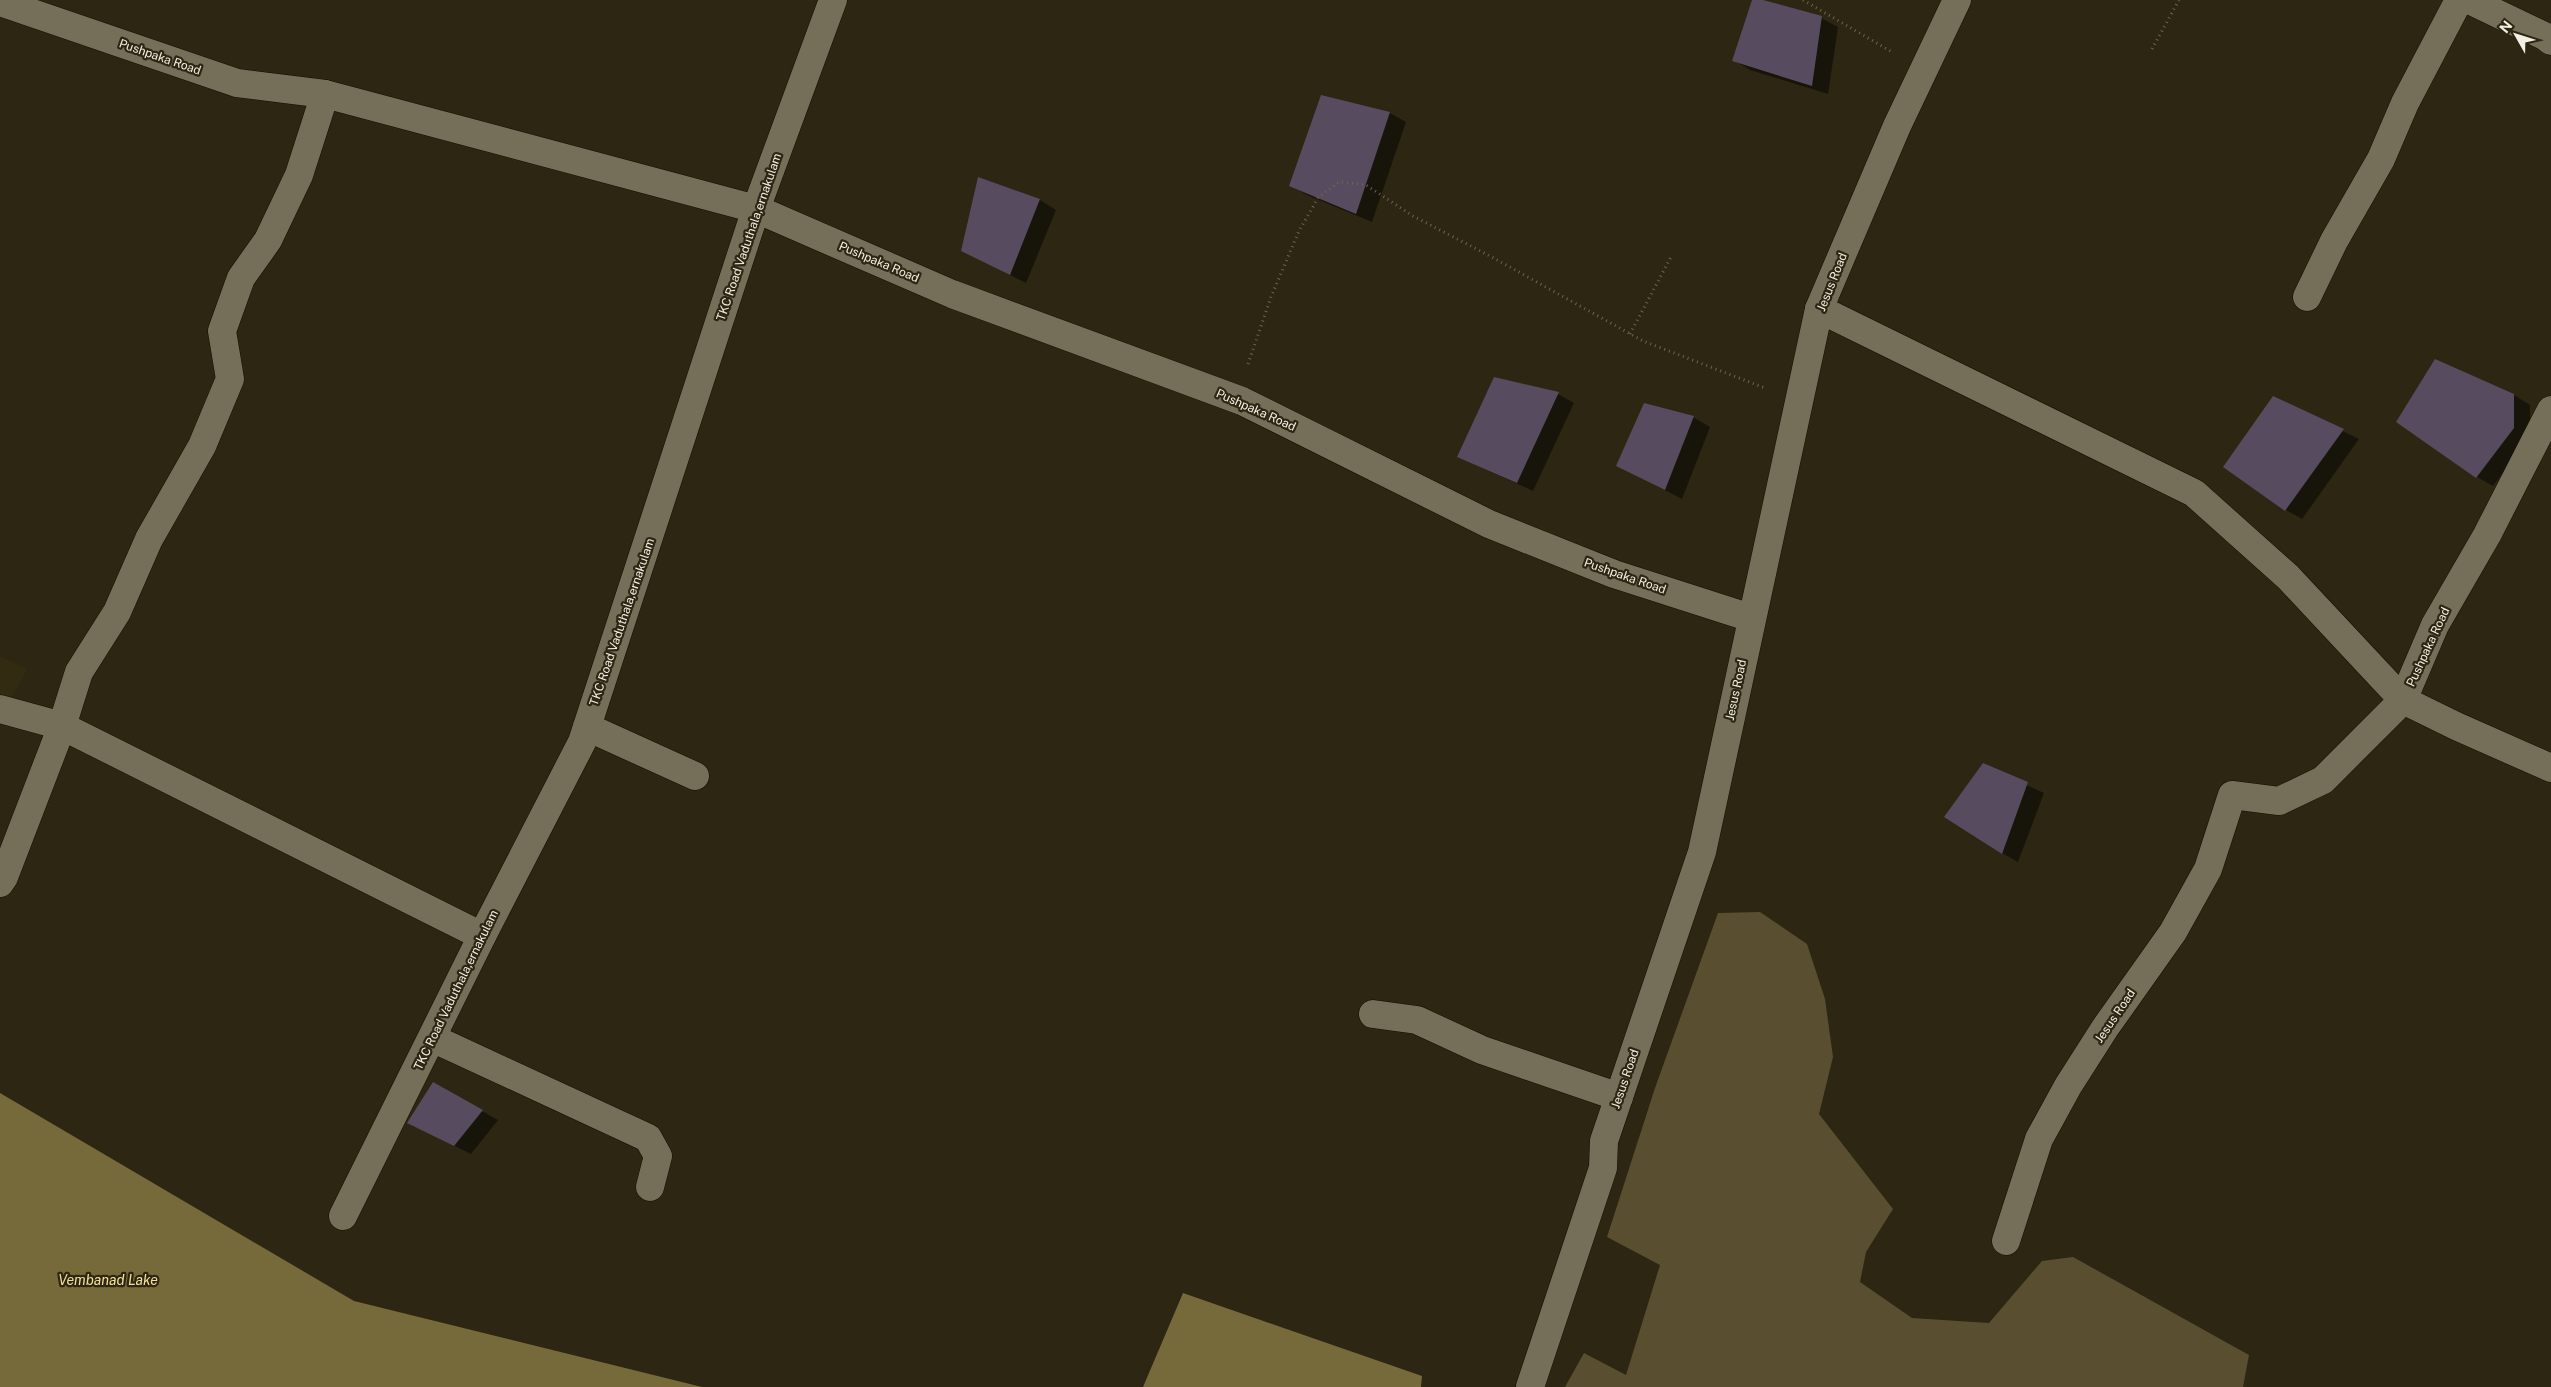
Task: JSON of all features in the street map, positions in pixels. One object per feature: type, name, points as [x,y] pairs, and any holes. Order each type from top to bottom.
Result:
[{"type":"street","name":"TKC Road Vaduthala,ernakulam","points":[[343,1216],[482,936],[582,742],[756,209],[834,0]]},
{"type":"street","name":"Jesus Road","points":[[1530,1387],[1603,1168],[1604,1141],[1702,852],[1819,309],[1898,126],[1957,0]]},
{"type":"street","points":[[2307,297],[2334,241],[2381,159],[2405,103],[2459,0]]},
{"type":"street","points":[[2468,0],[2549,36]]},
{"type":"street","name":"Pushpaka Road","points":[[0,2],[237,83],[325,94],[756,209],[952,294],[1233,398],[1489,524],[1614,574],[1751,618]]},
{"type":"street","points":[[0,883],[4,878],[62,726],[79,672],[118,612],[149,539],[202,446],[230,379],[222,331],[241,278],[268,240],[299,175],[325,94]]},
{"type":"street","points":[[1819,309],[2194,493],[2288,577],[2403,700],[2551,768]]},
{"type":"street","name":"Pushpaka Road","points":[[2232,795],[2279,801],[2323,780],[2403,700],[2435,625],[2487,535],[2551,410]]},
{"type":"street","points":[[0,708],[62,726],[482,936]]},
{"type":"street","points":[[587,727],[695,776]]},
{"type":"street","name":"Jesus Road","points":[[2006,1241],[2039,1139],[2068,1086],[2105,1028],[2173,932],[2208,869],[2232,795]]},
{"type":"street","points":[[1373,1014],[1417,1020],[1482,1050],[1619,1097]]},
{"type":"street","points":[[432,1038],[648,1138],[658,1156],[650,1187]]},
{"type":"path","points":[[1803,0],[1876,40],[1924,73]]},
{"type":"path","points":[[2152,50],[2179,0]]},
{"type":"path","points":[[1233,398],[1248,364],[1271,297],[1299,231],[1318,198],[1339,182],[1366,185],[1413,216],[1490,256],[1630,334],[1767,389],[1800,395]]},
{"type":"path","points":[[1630,334],[1672,255]]},
{"type":"shaded area","points":[[0,656],[27,669],[0,720]]},
{"type":"shaded area","points":[[1760,912],[1807,944],[1825,999],[1833,1057],[1819,1114],[1893,1209],[1866,1252],[1860,1282],[1912,1318],[1989,1323],[2042,1261],[2073,1257],[2249,1355],[2243,1387],[1565,1387],[1584,1353],[1626,1375],[1660,1265],[1607,1237],[1655,1088],[1718,913]]},
{"type":"water","name":"Vembanad Lake","points":[[0,1093],[354,1301],[702,1387],[0,1387]]},
{"type":"water","points":[[1183,1293],[1422,1376],[1421,1387],[1143,1387]]},
{"type":"building","points":[[1752,0],[1763,0],[1822,16],[1812,86],[1732,61]]},
{"type":"building","points":[[1321,95],[1390,112],[1356,214],[1289,186]]},
{"type":"building","points":[[978,177],[1040,199],[1010,275],[961,251]]},
{"type":"building","points":[[2435,359],[2514,394],[2514,428],[2476,478],[2396,422]]},
{"type":"building","points":[[1494,377],[1559,392],[1517,483],[1457,457]]},
{"type":"building","points":[[2273,396],[2344,429],[2285,511],[2223,467]]},
{"type":"building","points":[[1644,403],[1694,416],[1665,490],[1616,466]]},
{"type":"building","points":[[1983,763],[2028,782],[2002,854],[1944,817]]},
{"type":"building","points":[[433,1082],[483,1110],[454,1146],[407,1123]]}]
